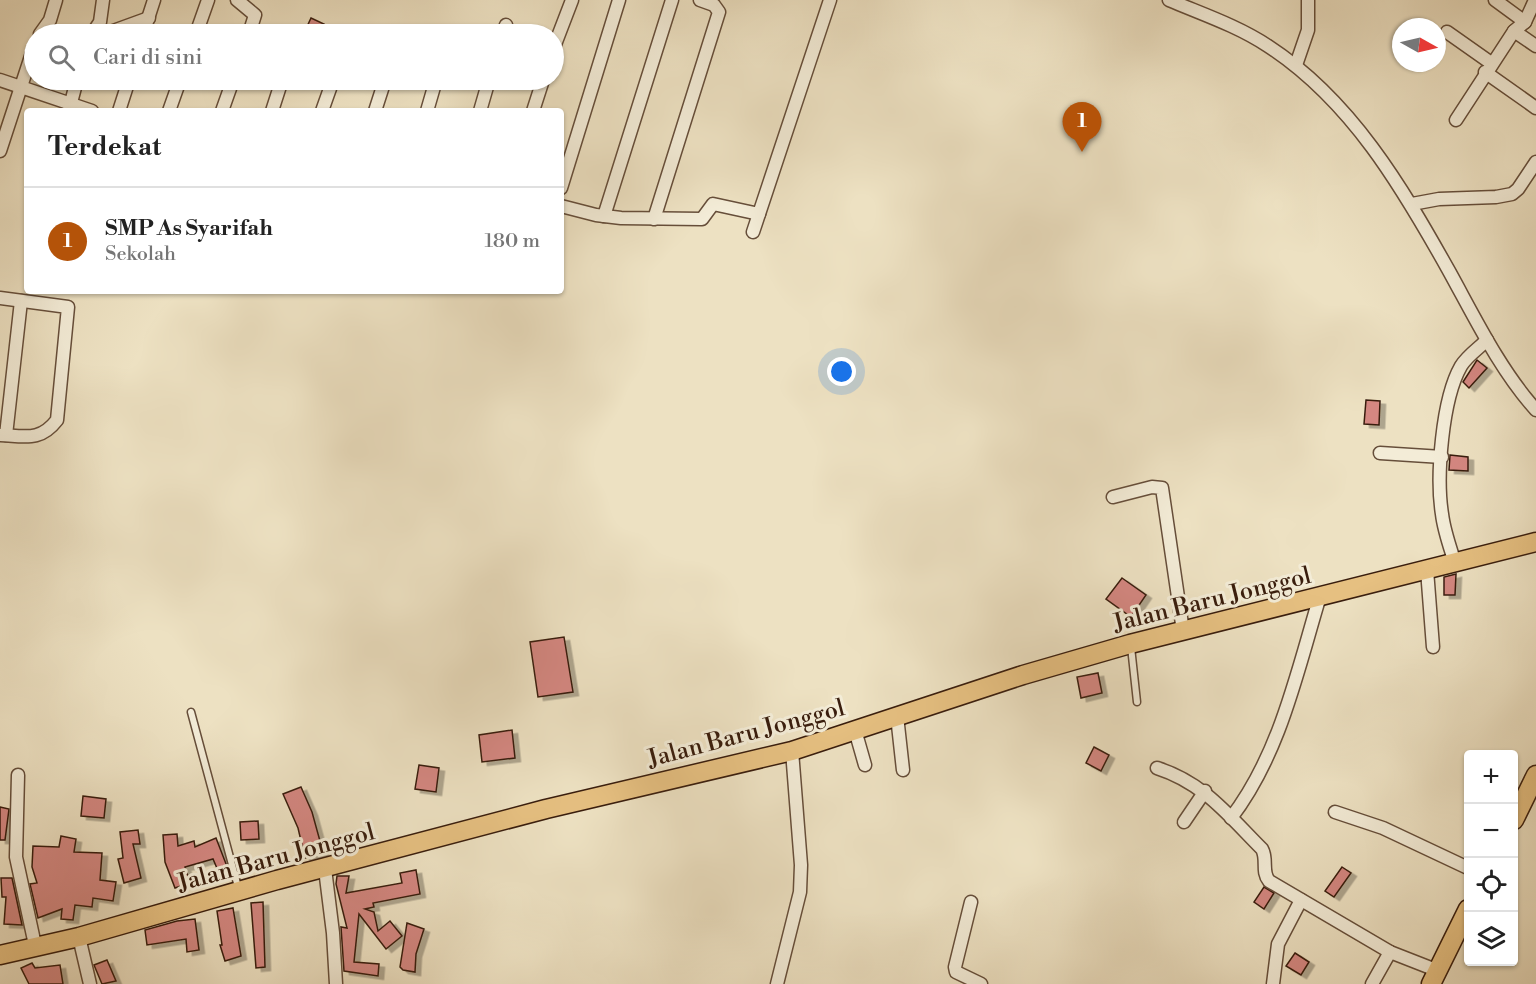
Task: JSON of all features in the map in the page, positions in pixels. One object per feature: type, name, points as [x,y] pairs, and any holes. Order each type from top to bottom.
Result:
[{"type":"main road","name":"Jalan Baru Jonggol","points":[[0,955],[35,945],[78,937],[239,891],[546,809],[792,751],[1130,644],[1536,542]]},
{"type":"main road","points":[[1518,812],[1536,776]]},
{"type":"main road","points":[[1433,977],[1466,912]]},
{"type":"street","points":[[47,24],[56,0]]},
{"type":"street","points":[[99,24],[104,0]]},
{"type":"street","points":[[147,24],[155,0]]},
{"type":"street","points":[[200,24],[208,0]]},
{"type":"street","points":[[237,0],[255,15],[252,24]]},
{"type":"street","points":[[563,24],[572,0]]},
{"type":"street","points":[[564,178],[619,0]]},
{"type":"street","points":[[604,216],[672,0]]},
{"type":"street","points":[[654,219],[719,12],[714,5],[700,0]]},
{"type":"street","points":[[753,232],[830,0]]},
{"type":"street","points":[[1169,0],[1251,36],[1296,65],[1326,91],[1412,204],[1487,340],[1536,410]]},
{"type":"street","points":[[1296,65],[1308,30],[1308,0]]},
{"type":"street","points":[[1494,0],[1525,22]]},
{"type":"street","points":[[1456,120],[1514,31],[1525,22],[1535,0]]},
{"type":"street","points":[[132,24],[149,18]]},
{"type":"street","points":[[1514,31],[1536,46]]},
{"type":"street","points":[[1447,32],[1536,108]]},
{"type":"street","points":[[0,151],[24,78]]},
{"type":"street","points":[[0,80],[24,88]]},
{"type":"street","points":[[28,90],[70,107],[74,90]]},
{"type":"street","points":[[120,108],[126,90]]},
{"type":"street","points":[[170,108],[176,90]]},
{"type":"street","points":[[223,108],[229,90]]},
{"type":"street","points":[[273,108],[279,90]]},
{"type":"street","points":[[323,108],[329,90]]},
{"type":"street","points":[[376,108],[382,90]]},
{"type":"street","points":[[428,108],[433,90]]},
{"type":"street","points":[[481,108],[486,90]]},
{"type":"street","points":[[534,108],[540,90]]},
{"type":"street","points":[[1412,204],[1439,199],[1496,197],[1512,194],[1536,162]]},
{"type":"street","points":[[564,207],[604,216],[654,219],[702,219],[713,204],[759,214]]},
{"type":"street","points":[[0,298],[68,307],[57,420],[47,432],[35,436],[3,435],[21,301]]},
{"type":"street","points":[[1455,563],[1441,512],[1442,457],[1453,382],[1462,363],[1487,340]]},
{"type":"street","points":[[1380,453],[1442,457]]},
{"type":"street","points":[[1113,497],[1157,486],[1162,488],[1184,631]]},
{"type":"street","points":[[1426,570],[1433,648]]},
{"type":"street","points":[[1231,818],[1259,778],[1269,755],[1286,708],[1320,596]]},
{"type":"street","points":[[897,716],[903,770]]},
{"type":"street","points":[[855,730],[865,765]]},
{"type":"street","points":[[777,984],[800,892],[800,854],[792,751]]},
{"type":"street","points":[[1157,768],[1179,775],[1205,791],[1262,849],[1265,857],[1265,876],[1269,881],[1433,977]]},
{"type":"street","points":[[18,775],[16,857],[35,945]]},
{"type":"street","points":[[1184,822],[1205,791]]},
{"type":"street","points":[[1335,812],[1383,828],[1464,866]]},
{"type":"street","points":[[325,869],[333,933],[336,984]]},
{"type":"street","points":[[1273,984],[1278,944],[1301,900]]},
{"type":"street","points":[[971,902],[955,967],[956,972],[961,976],[981,984]]},
{"type":"street","points":[[78,937],[90,984]]},
{"type":"street","points":[[1372,984],[1390,952]]},
{"type":"lane","points":[[1130,644],[1137,702]]},
{"type":"lane","points":[[191,712],[239,891]]},
{"type":"building","points":[[311,18],[324,24],[308,24]]},
{"type":"building","points":[[1477,360],[1487,368],[1469,388],[1463,382]]},
{"type":"building","points":[[1366,400],[1380,401],[1379,425],[1364,424]]},
{"type":"building","points":[[1450,455],[1468,457],[1468,471],[1449,470]]},
{"type":"building","points":[[1456,574],[1455,595],[1444,595],[1444,577]]},
{"type":"building","points":[[1122,578],[1146,595],[1131,617],[1106,599]]},
{"type":"building","points":[[564,637],[573,692],[538,697],[530,642]]},
{"type":"building","points":[[1098,673],[1102,693],[1081,698],[1077,677]]},
{"type":"building","points":[[512,730],[515,758],[482,762],[479,735]]},
{"type":"building","points":[[1094,747],[1109,755],[1101,771],[1086,763]]},
{"type":"building","points":[[419,765],[439,768],[436,792],[415,789]]},
{"type":"building","points":[[301,787],[312,812],[323,852],[305,858],[298,828],[283,794]]},
{"type":"building","points":[[83,796],[106,799],[104,818],[81,816]]},
{"type":"building","points":[[0,807],[9,809],[5,840],[0,840]]},
{"type":"building","points":[[258,821],[259,839],[241,840],[240,822]]},
{"type":"building","points":[[138,830],[140,844],[133,844],[141,878],[124,883],[118,859],[123,858],[120,832]]},
{"type":"building","points":[[177,834],[178,846],[194,841],[195,847],[216,838],[228,869],[219,873],[213,859],[185,867],[190,883],[175,888],[165,862],[163,835]]},
{"type":"building","points":[[61,836],[76,839],[74,852],[102,853],[100,880],[116,882],[113,901],[93,898],[92,907],[75,905],[73,920],[61,919],[62,909],[38,918],[30,884],[37,883],[32,867],[33,846],[59,847]]},
{"type":"building","points":[[1342,867],[1351,873],[1334,897],[1325,891]]},
{"type":"building","points":[[416,870],[420,894],[373,903],[374,907],[365,909],[374,912],[378,931],[390,921],[402,936],[386,949],[359,914],[354,962],[379,964],[378,976],[344,971],[341,927],[347,928],[336,884],[337,876],[349,876],[346,893],[402,883],[400,873]]},
{"type":"building","points":[[1,878],[12,878],[22,925],[4,924],[6,897],[2,897]]},
{"type":"building","points":[[1264,887],[1274,893],[1264,909],[1254,902]]},
{"type":"building","points":[[263,902],[265,967],[256,968],[251,903]]},
{"type":"building","points":[[233,908],[241,956],[225,961],[220,945],[222,945],[217,911]]},
{"type":"building","points":[[195,919],[199,950],[187,952],[186,939],[147,945],[145,930],[177,921]]},
{"type":"building","points":[[407,923],[424,929],[416,954],[415,972],[403,970],[400,967]]},
{"type":"building","points":[[1295,953],[1309,962],[1301,975],[1286,966]]},
{"type":"building","points":[[107,960],[116,981],[102,984],[94,965]]},
{"type":"building","points":[[32,963],[35,968],[60,965],[63,984],[29,984],[21,968]]},
{"type":"place","name":"SMP As Syarifah","points":[[1082,152]]}]
